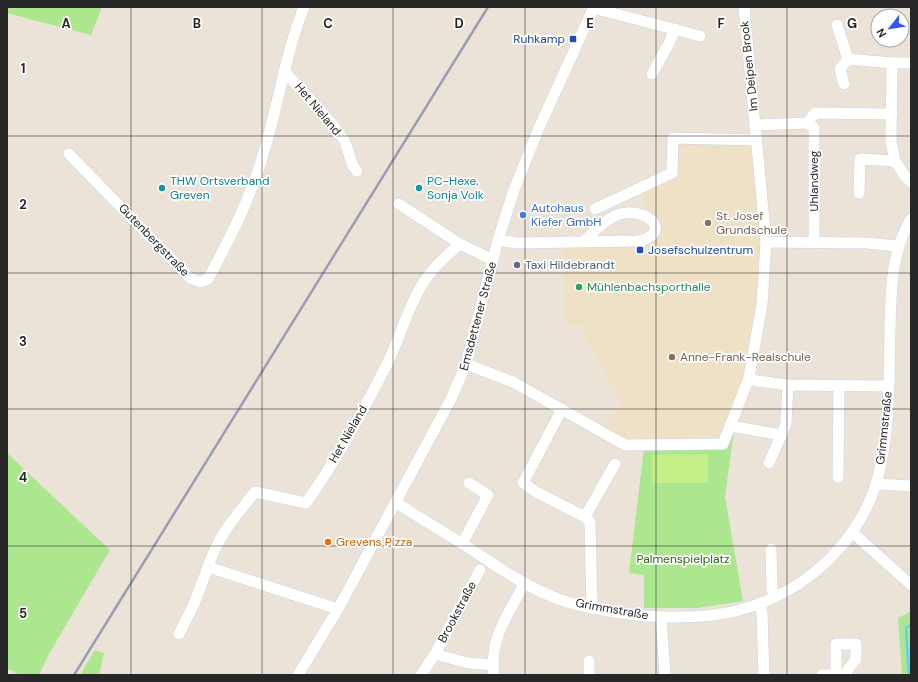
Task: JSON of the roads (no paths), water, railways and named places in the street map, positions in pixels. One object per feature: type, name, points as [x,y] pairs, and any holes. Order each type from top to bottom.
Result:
[{"type":"street","name":"Gutenbergstraße","points":[[69,154],[190,278],[200,282],[208,279],[228,242],[248,199],[265,149],[284,71],[295,31],[304,7]]},
{"type":"street","points":[[593,7],[700,36]]},
{"type":"street","name":"Emsdettener Straße","points":[[298,675],[338,610],[394,502],[439,423],[466,364],[498,240],[514,190],[538,130],[593,7]]},
{"type":"street","name":"Im Deipen Brook","points":[[562,409],[625,446],[723,444],[748,378],[762,304],[766,242],[744,7]]},
{"type":"street","points":[[837,25],[848,59]]},
{"type":"street","points":[[652,74],[669,44],[675,29]]},
{"type":"street","points":[[848,59],[892,63],[911,63]]},
{"type":"street","points":[[844,84],[840,69],[848,59]]},
{"type":"street","points":[[892,63],[892,114],[890,141],[895,160],[905,176],[911,182]]},
{"type":"street","name":"Het Nieland","points":[[284,71],[334,126],[345,142],[353,166],[357,171]]},
{"type":"street","points":[[806,123],[814,113],[892,114]]},
{"type":"street","name":"Im Deipen Brook","points":[[755,125],[806,123]]},
{"type":"street","name":"Uhlandweg","points":[[806,123],[814,128],[814,242]]},
{"type":"street","points":[[595,209],[672,173],[673,138],[757,140]]},
{"type":"street","points":[[859,193],[860,159],[895,160]]},
{"type":"street","points":[[399,204],[460,244],[493,260]]},
{"type":"street","points":[[498,240],[516,243],[583,242],[643,240],[654,233],[655,225],[653,220],[646,215],[637,213],[620,214],[609,220],[583,242]]},
{"type":"street","name":"Grimmstraße","points":[[394,502],[524,584],[562,600],[592,608],[661,617],[714,614],[735,611],[775,597],[807,579],[826,564],[863,517],[877,484],[884,444],[894,264],[898,246],[911,219]]},
{"type":"street","points":[[766,242],[866,243],[898,246]]},
{"type":"street","name":"Het Nieland","points":[[179,634],[194,604],[214,548],[226,527],[255,492],[306,503],[351,432],[388,361],[407,316],[427,277],[448,254],[460,244]]},
{"type":"street","points":[[466,364],[513,382],[562,409],[523,483],[536,492],[585,517],[590,522],[592,608]]},
{"type":"street","points":[[748,378],[757,381],[788,385],[839,387],[888,386]]},
{"type":"street","points":[[769,463],[786,424],[788,385]]},
{"type":"street","points":[[838,477],[839,387]]},
{"type":"street","points":[[730,426],[782,434]]},
{"type":"street","points":[[585,517],[615,464]]},
{"type":"street","points":[[462,544],[488,495],[469,483]]},
{"type":"street","points":[[877,484],[911,486]]},
{"type":"street","points":[[852,532],[864,541],[911,585]]},
{"type":"street","points":[[771,549],[772,590],[775,597]]},
{"type":"street","points":[[208,567],[338,610]]},
{"type":"street","name":"Brookstraße","points":[[421,675],[435,654],[480,570]]},
{"type":"street","points":[[494,670],[493,650],[499,632],[524,584]]},
{"type":"street","points":[[760,603],[762,613],[764,675]]},
{"type":"street","points":[[661,617],[665,675]]},
{"type":"street","name":"Brookstraße","points":[[435,654],[494,670]]},
{"type":"street","points":[[589,661],[589,675]]},
{"type":"street","points":[[822,675],[839,675]]},
{"type":"waterway","points":[[909,675],[906,628],[911,625]]},
{"type":"railway","points":[[74,675],[488,7]]},
{"type":"place","name":"Ruhkamp","points":[[573,39]]},
{"type":"place","name":"THW Ortsverband Greven","points":[[162,188]]},
{"type":"place","name":"PC-Hexe, Sonja Volk","points":[[419,188]]},
{"type":"place","name":"Autohaus Kiefer GmbH","points":[[523,215]]},
{"type":"place","name":"St. Josef Grundschule","points":[[708,223]]},
{"type":"place","name":"Josefschulzentrum","points":[[640,250]]},
{"type":"place","name":"Taxi Hildebrandt","points":[[517,265]]},
{"type":"place","name":"Mühlenbachsporthalle","points":[[579,287]]},
{"type":"place","name":"Anne-Frank-Realschule","points":[[672,357]]},
{"type":"place","name":"Grevens Pizza","points":[[328,542]]},
{"type":"park label","name":"Palmenspielplatz","points":[[683,559]]}]
